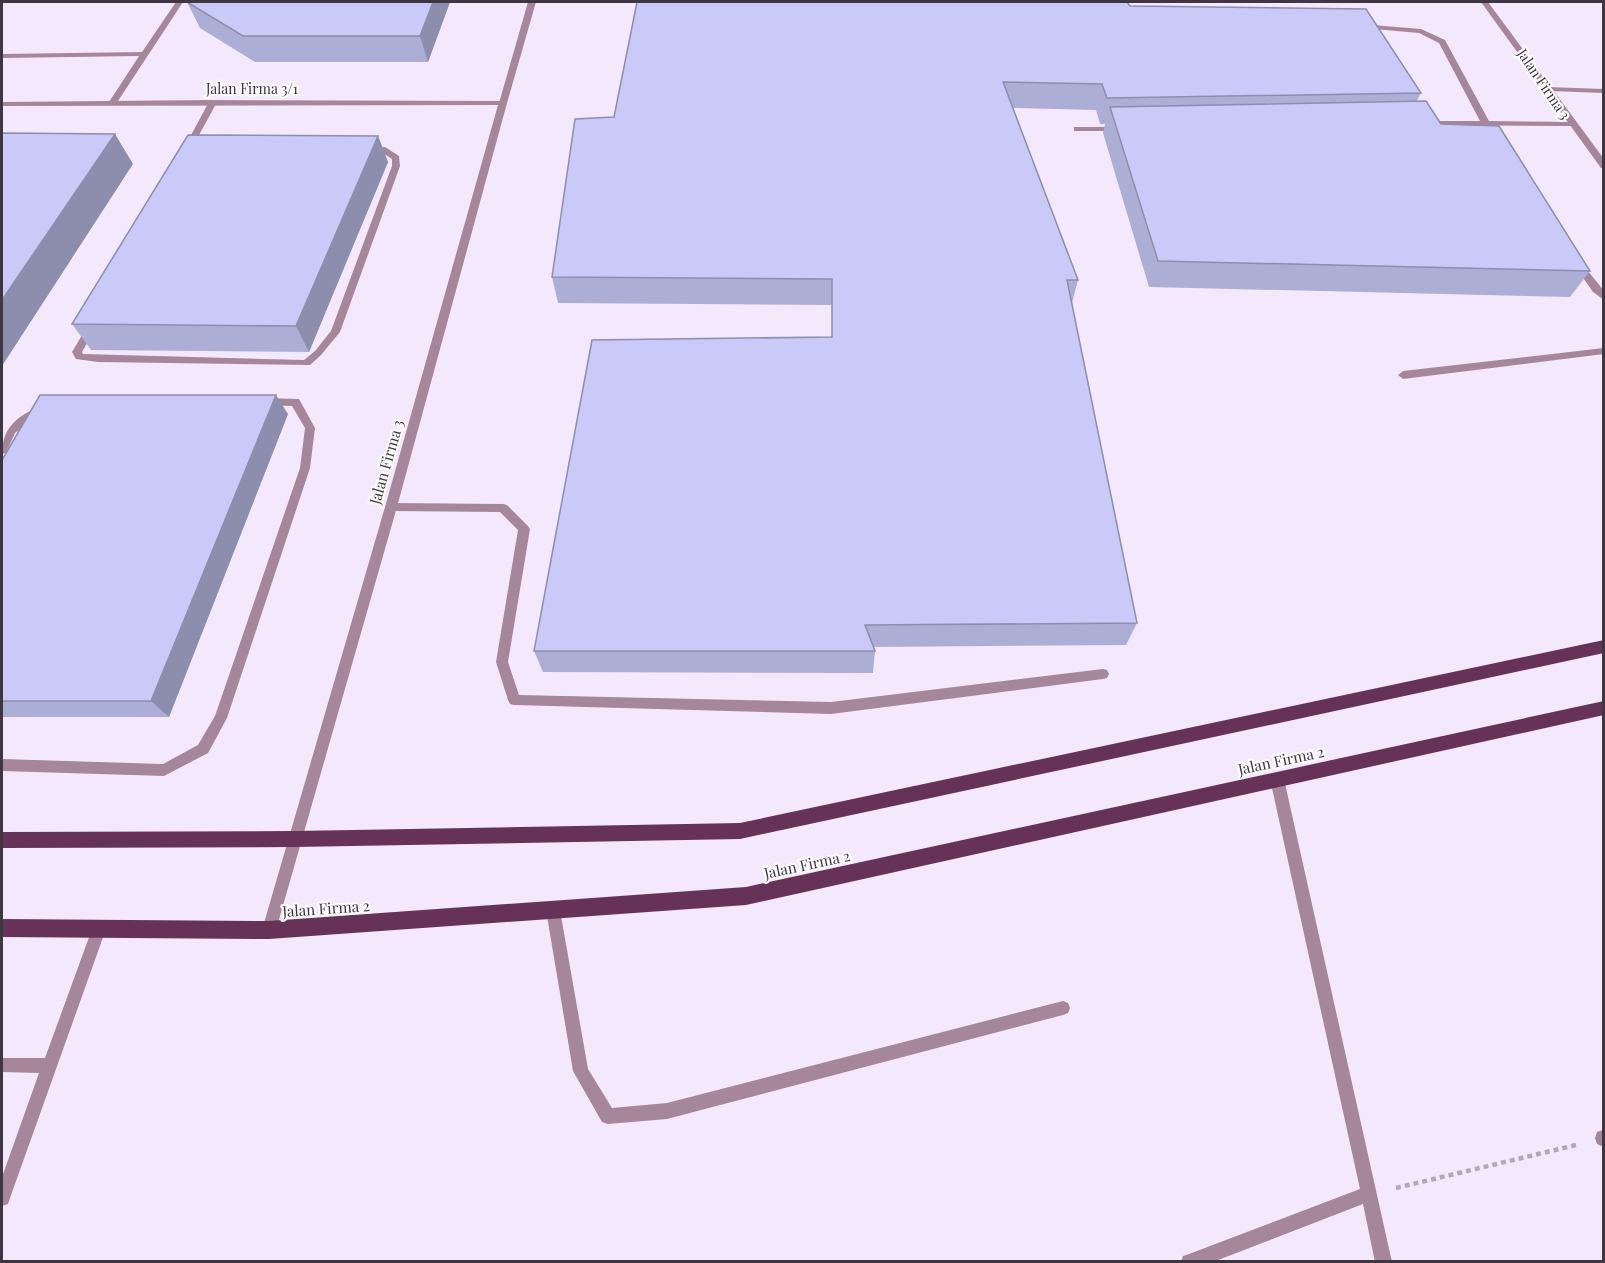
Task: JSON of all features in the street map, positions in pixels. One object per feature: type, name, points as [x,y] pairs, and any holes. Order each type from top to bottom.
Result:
[{"type":"main road","points":[[2,840],[295,839],[740,831],[1604,646]]},
{"type":"main road","name":"Jalan Firma 2","points":[[2,928],[269,930],[746,896],[1604,708]]},
{"type":"street","points":[[113,102],[179,2]]},
{"type":"street","name":"Jalan Firma 3","points":[[269,930],[391,507],[532,2]]},
{"type":"street","name":"Jalan Firma 3","points":[[1485,2],[1550,89],[1571,124],[1604,166]]},
{"type":"street","points":[[1351,26],[1421,31],[1442,42],[1485,122]]},
{"type":"street","points":[[2,56],[144,54]]},
{"type":"street","points":[[1550,89],[1604,91]]},
{"type":"street","points":[[182,161],[213,102]]},
{"type":"street","name":"Jalan Firma 3/1","points":[[2,104],[503,103]]},
{"type":"street","points":[[1415,123],[1571,124]]},
{"type":"street","points":[[1077,129],[1124,129]]},
{"type":"street","points":[[191,142],[203,142]]},
{"type":"street","points":[[99,313],[77,352],[79,357],[306,363],[318,353],[334,332],[396,166],[396,158],[389,151],[358,148]]},
{"type":"street","points":[[1569,251],[1596,290],[1604,297]]},
{"type":"street","points":[[1403,375],[1604,351]]},
{"type":"street","points":[[2,765],[164,770],[203,749],[221,718],[305,468],[309,428],[295,402],[249,402]]},
{"type":"street","points":[[2,450],[11,431],[44,407]]},
{"type":"street","points":[[391,507],[503,508],[524,529],[502,662],[514,700],[831,708],[1103,674]]},
{"type":"street","points":[[1277,779],[1384,1262]]},
{"type":"street","points":[[553,910],[581,1071],[608,1116],[667,1111],[1063,1008]]},
{"type":"street","points":[[2,1198],[99,929]]},
{"type":"street","points":[[2,1065],[50,1066]]},
{"type":"street","points":[[1189,1262],[1369,1194]]},
{"type":"path","points":[[1369,1194],[1603,1139]]},
{"type":"building","points":[[187,2],[433,2],[420,36],[243,36]]},
{"type":"building","points":[[637,2],[1127,2],[1130,6],[1366,9],[1421,93],[1107,98],[1102,84],[1003,82],[1078,280],[1067,280],[1137,623],[865,625],[875,651],[534,651],[592,340],[832,337],[832,279],[552,277],[575,119],[614,117]]},
{"type":"building","points":[[1426,101],[1441,124],[1499,126],[1590,271],[1158,261],[1110,107]]},
{"type":"building","points":[[2,133],[115,134],[2,300]]},
{"type":"building","points":[[188,135],[378,136],[296,326],[72,324]]},
{"type":"building","points":[[40,395],[276,395],[151,701],[2,701],[2,460]]}]
